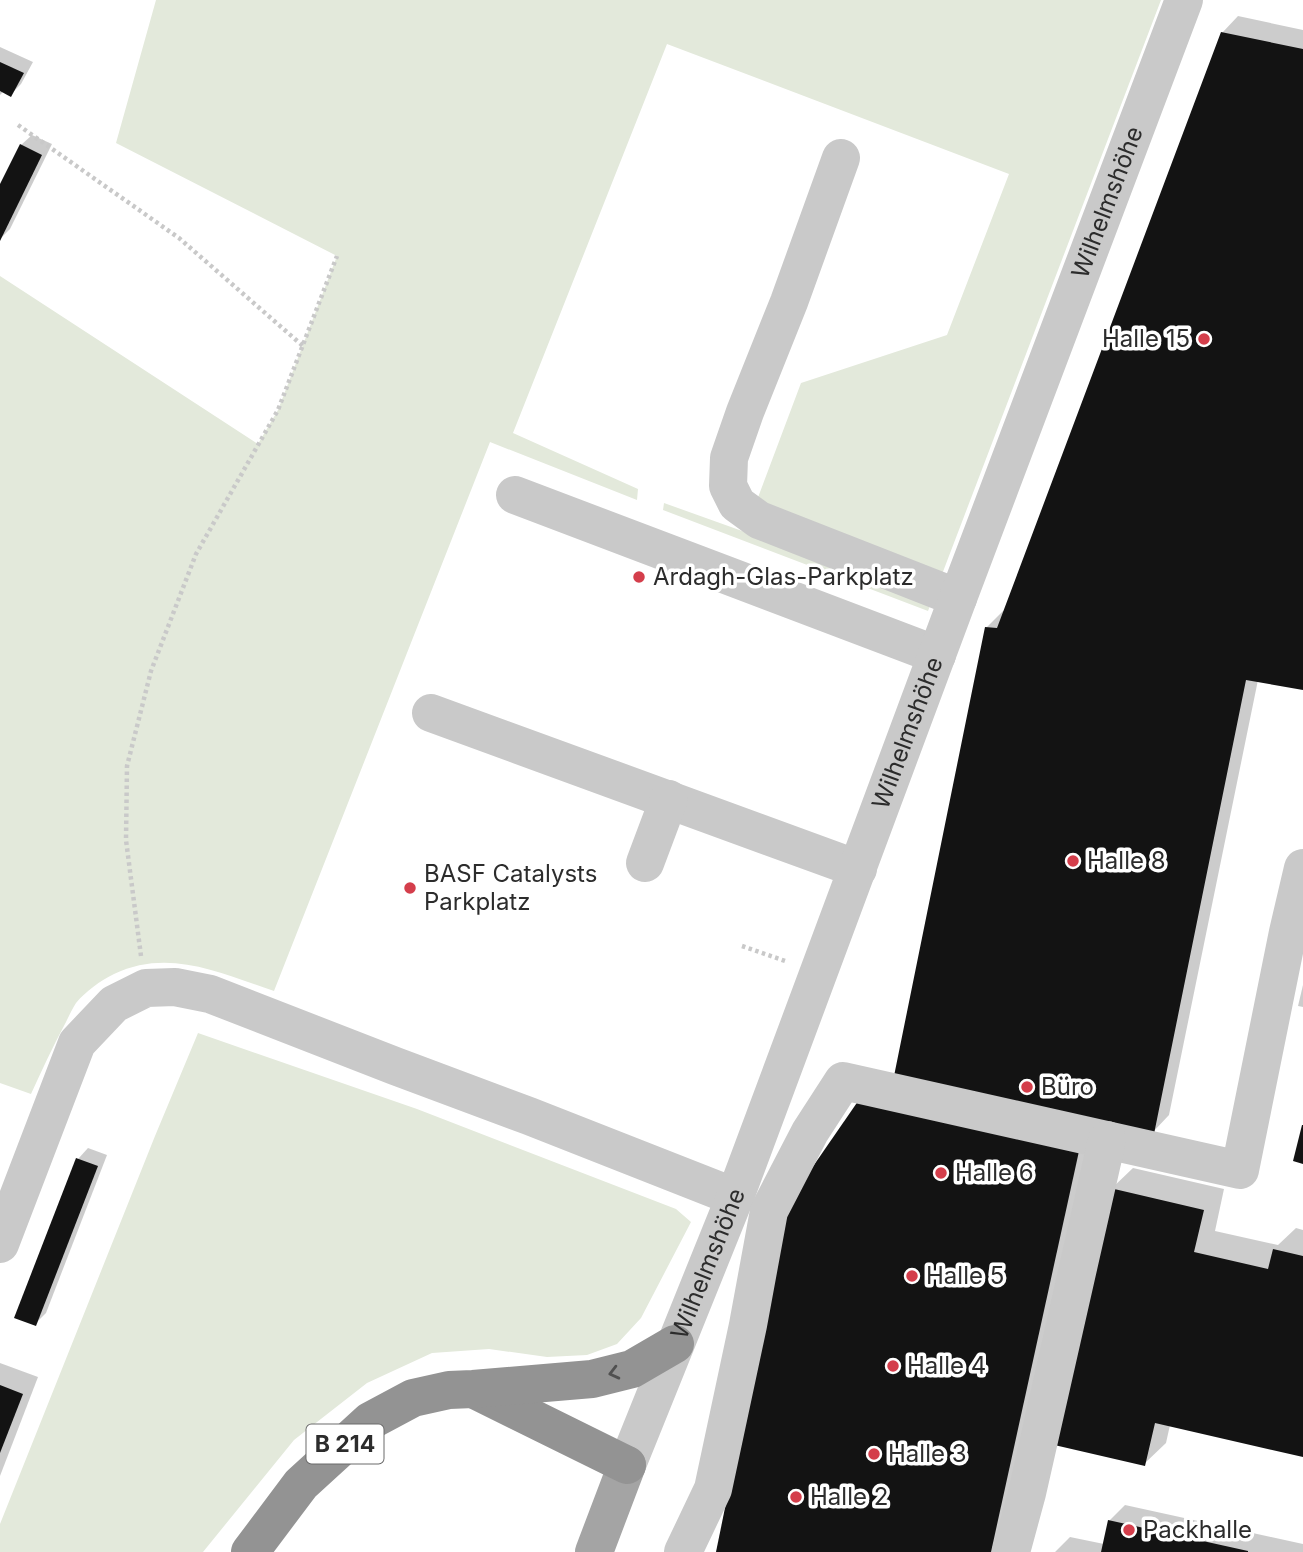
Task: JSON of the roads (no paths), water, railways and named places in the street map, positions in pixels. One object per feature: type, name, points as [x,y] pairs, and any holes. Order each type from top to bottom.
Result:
[{"type":"highway","name":"B 214","points":[[250,1552],[301,1484],[370,1421],[413,1398],[449,1390],[593,1379],[632,1369],[676,1344]]},
{"type":"highway","name":"B 214","points":[[473,1390],[627,1465]]},
{"type":"main road","points":[[594,1552],[627,1465]]},
{"type":"street","name":"Wilhelmshöhe","points":[[627,1465],[735,1197],[1184,0]]},
{"type":"street","points":[[841,158],[741,423],[729,458],[728,486],[737,504],[759,520],[958,598]]},
{"type":"street","points":[[515,495],[937,655]]},
{"type":"street","points":[[431,713],[858,869]]},
{"type":"street","points":[[645,863],[669,799]]},
{"type":"street","points":[[683,1552],[713,1489],[769,1211],[810,1132],[843,1081],[1240,1170],[1303,868]]},
{"type":"street","points":[[0,1244],[77,1043],[114,1004],[146,988],[175,987],[209,994],[735,1197]]},
{"type":"street","points":[[1011,1552],[1027,1493],[1107,1140]]},
{"type":"place","name":"Halle 15","points":[[1204,339]]},
{"type":"place","name":"Ardagh-Glas-Parkplatz","points":[[639,577]]},
{"type":"place","name":"Halle 8","points":[[1073,861]]},
{"type":"place","name":"BASF Catalysts Parkplatz","points":[[410,888]]},
{"type":"place","name":"Büro","points":[[1027,1087]]},
{"type":"place","name":"Halle 6","points":[[941,1173]]},
{"type":"place","name":"Halle 5","points":[[912,1276]]},
{"type":"place","name":"Halle 4","points":[[893,1366]]},
{"type":"place","name":"Halle 3","points":[[874,1454]]},
{"type":"place","name":"Halle 2","points":[[796,1497]]},
{"type":"place","name":"Packhalle","points":[[1129,1530]]}]
